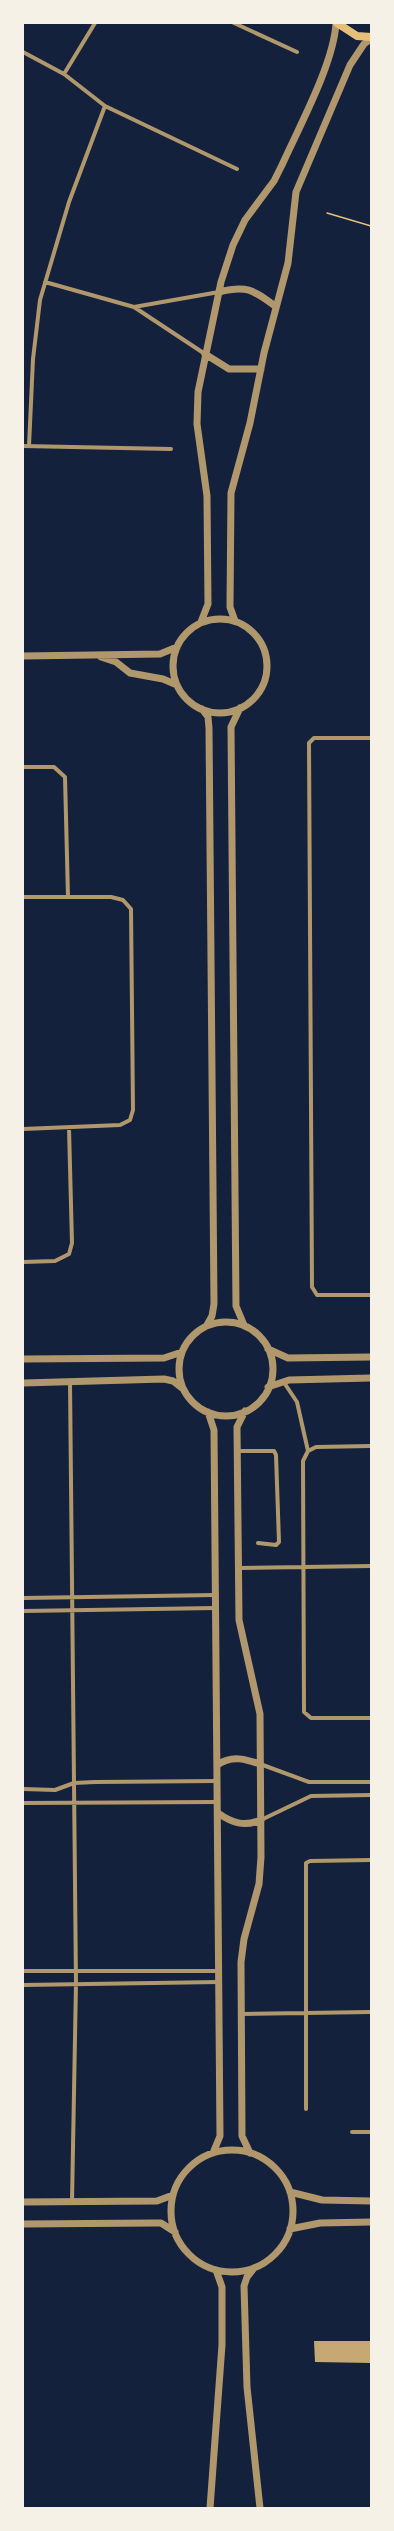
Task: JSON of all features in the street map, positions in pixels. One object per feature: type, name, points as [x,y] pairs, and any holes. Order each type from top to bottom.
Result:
[{"type":"main road","points":[[336,23],[357,36],[371,38]]},
{"type":"street","points":[[64,74],[95,23]]},
{"type":"street","points":[[234,23],[257,36],[297,52]]},
{"type":"street","points":[[202,622],[208,604],[208,514],[207,487],[198,433],[197,409],[205,354],[219,292],[237,236],[279,171],[322,75],[334,38],[336,23]]},
{"type":"street","points":[[235,621],[230,607],[230,500],[252,415],[275,306],[291,246],[295,198],[300,181],[350,65],[364,44],[371,38]]},
{"type":"street","points":[[23,52],[64,74],[105,106],[237,169]]},
{"type":"street","points":[[29,446],[35,333],[40,300],[69,202],[105,106]]},
{"type":"street","points":[[45,282],[134,307],[229,368],[261,369]]},
{"type":"street","points":[[134,307],[240,288],[251,290],[275,306]]},
{"type":"street","points":[[23,446],[171,449]]},
{"type":"street","points":[[183,1388],[179,1371],[182,1352],[191,1337],[207,1325],[212,1316],[214,1304],[210,736],[209,720],[202,709],[186,698],[177,685],[173,667],[177,647],[187,632],[202,622],[217,618],[235,621],[247,627],[257,638],[264,651],[266,662],[265,677],[260,689],[250,702],[240,708],[222,713],[202,709]]},
{"type":"street","points":[[23,656],[160,654],[177,647]]},
{"type":"street","points":[[95,655],[116,662],[130,673],[163,679],[177,685]]},
{"type":"street","points":[[240,708],[231,725],[231,743],[236,1306],[244,1325]]},
{"type":"street","points":[[371,738],[314,738],[309,742],[312,1287],[317,1295],[371,1295]]},
{"type":"street","points":[[23,767],[54,767],[65,776],[68,897]]},
{"type":"street","points":[[23,897],[118,898],[128,904],[131,909],[133,1102],[132,1116],[124,1124],[69,1128],[23,1129]]},
{"type":"street","points":[[23,1262],[61,1260],[69,1254],[69,1128]]},
{"type":"street","points":[[23,1383],[164,1379],[174,1381],[183,1388],[193,1403],[208,1412],[226,1416],[245,1411],[260,1401],[268,1387],[272,1367],[268,1349],[259,1335],[244,1325],[228,1322],[207,1325]]},
{"type":"street","points":[[268,1349],[288,1358],[370,1355]]},
{"type":"street","points":[[23,1359],[164,1358],[182,1352]]},
{"type":"street","points":[[268,1387],[283,1381],[371,1378]]},
{"type":"street","points":[[283,1381],[297,1402],[308,1451]]},
{"type":"street","points":[[70,1382],[76,1969],[72,2202]]},
{"type":"street","points":[[245,1411],[237,1427],[240,1630],[260,1714],[261,1820],[259,1884],[242,1949],[242,2136],[250,2153]]},
{"type":"street","points":[[208,1412],[214,1430],[218,1781],[220,2136],[213,2153]]},
{"type":"street","points":[[371,1446],[316,1447],[308,1451],[303,1460],[304,1710],[309,1717],[371,1718]]},
{"type":"street","points":[[237,1451],[268,1450],[274,1451],[276,1455],[279,1542],[276,1545],[258,1544]]},
{"type":"street","points":[[238,1568],[371,1566]]},
{"type":"street","points":[[23,1598],[216,1595]]},
{"type":"street","points":[[23,1612],[216,1608]]},
{"type":"street","points":[[217,1765],[227,1760],[237,1758],[260,1764],[309,1782],[371,1782]]},
{"type":"street","points":[[23,1789],[55,1790],[74,1783],[218,1781]]},
{"type":"street","points":[[218,1813],[232,1822],[243,1825],[261,1820],[311,1796],[371,1795]]},
{"type":"street","points":[[23,1803],[218,1802]]},
{"type":"street","points":[[306,2109],[306,1862],[371,1860]]},
{"type":"street","points":[[23,1971],[76,1969],[219,1971]]},
{"type":"street","points":[[23,1985],[219,1982]]},
{"type":"street","points":[[241,2014],[371,2012]]},
{"type":"street","points":[[352,2132],[371,2132]]},
{"type":"street","points":[[230,2150],[250,2153],[273,2166],[282,2177],[290,2192],[293,2209],[290,2229],[279,2250],[266,2262],[254,2268],[234,2273],[216,2270],[190,2256],[181,2244],[175,2232],[171,2214],[173,2195],[179,2181],[187,2170],[198,2161],[213,2153],[230,2150]]},
{"type":"street","points":[[290,2192],[322,2200],[371,2201]]},
{"type":"street","points":[[23,2202],[157,2201],[173,2195]]},
{"type":"street","points":[[23,2224],[154,2222],[161,2223],[175,2232]]},
{"type":"street","points":[[290,2229],[320,2223],[371,2222]]},
{"type":"street","points":[[254,2268],[247,2277],[244,2286],[244,2346],[260,2508]]},
{"type":"street","points":[[210,2508],[222,2345],[222,2287],[216,2270]]},
{"type":"path","points":[[327,213],[371,226]]},
{"type":"building","points":[[314,2341],[371,2341],[371,2363],[315,2362]]}]
